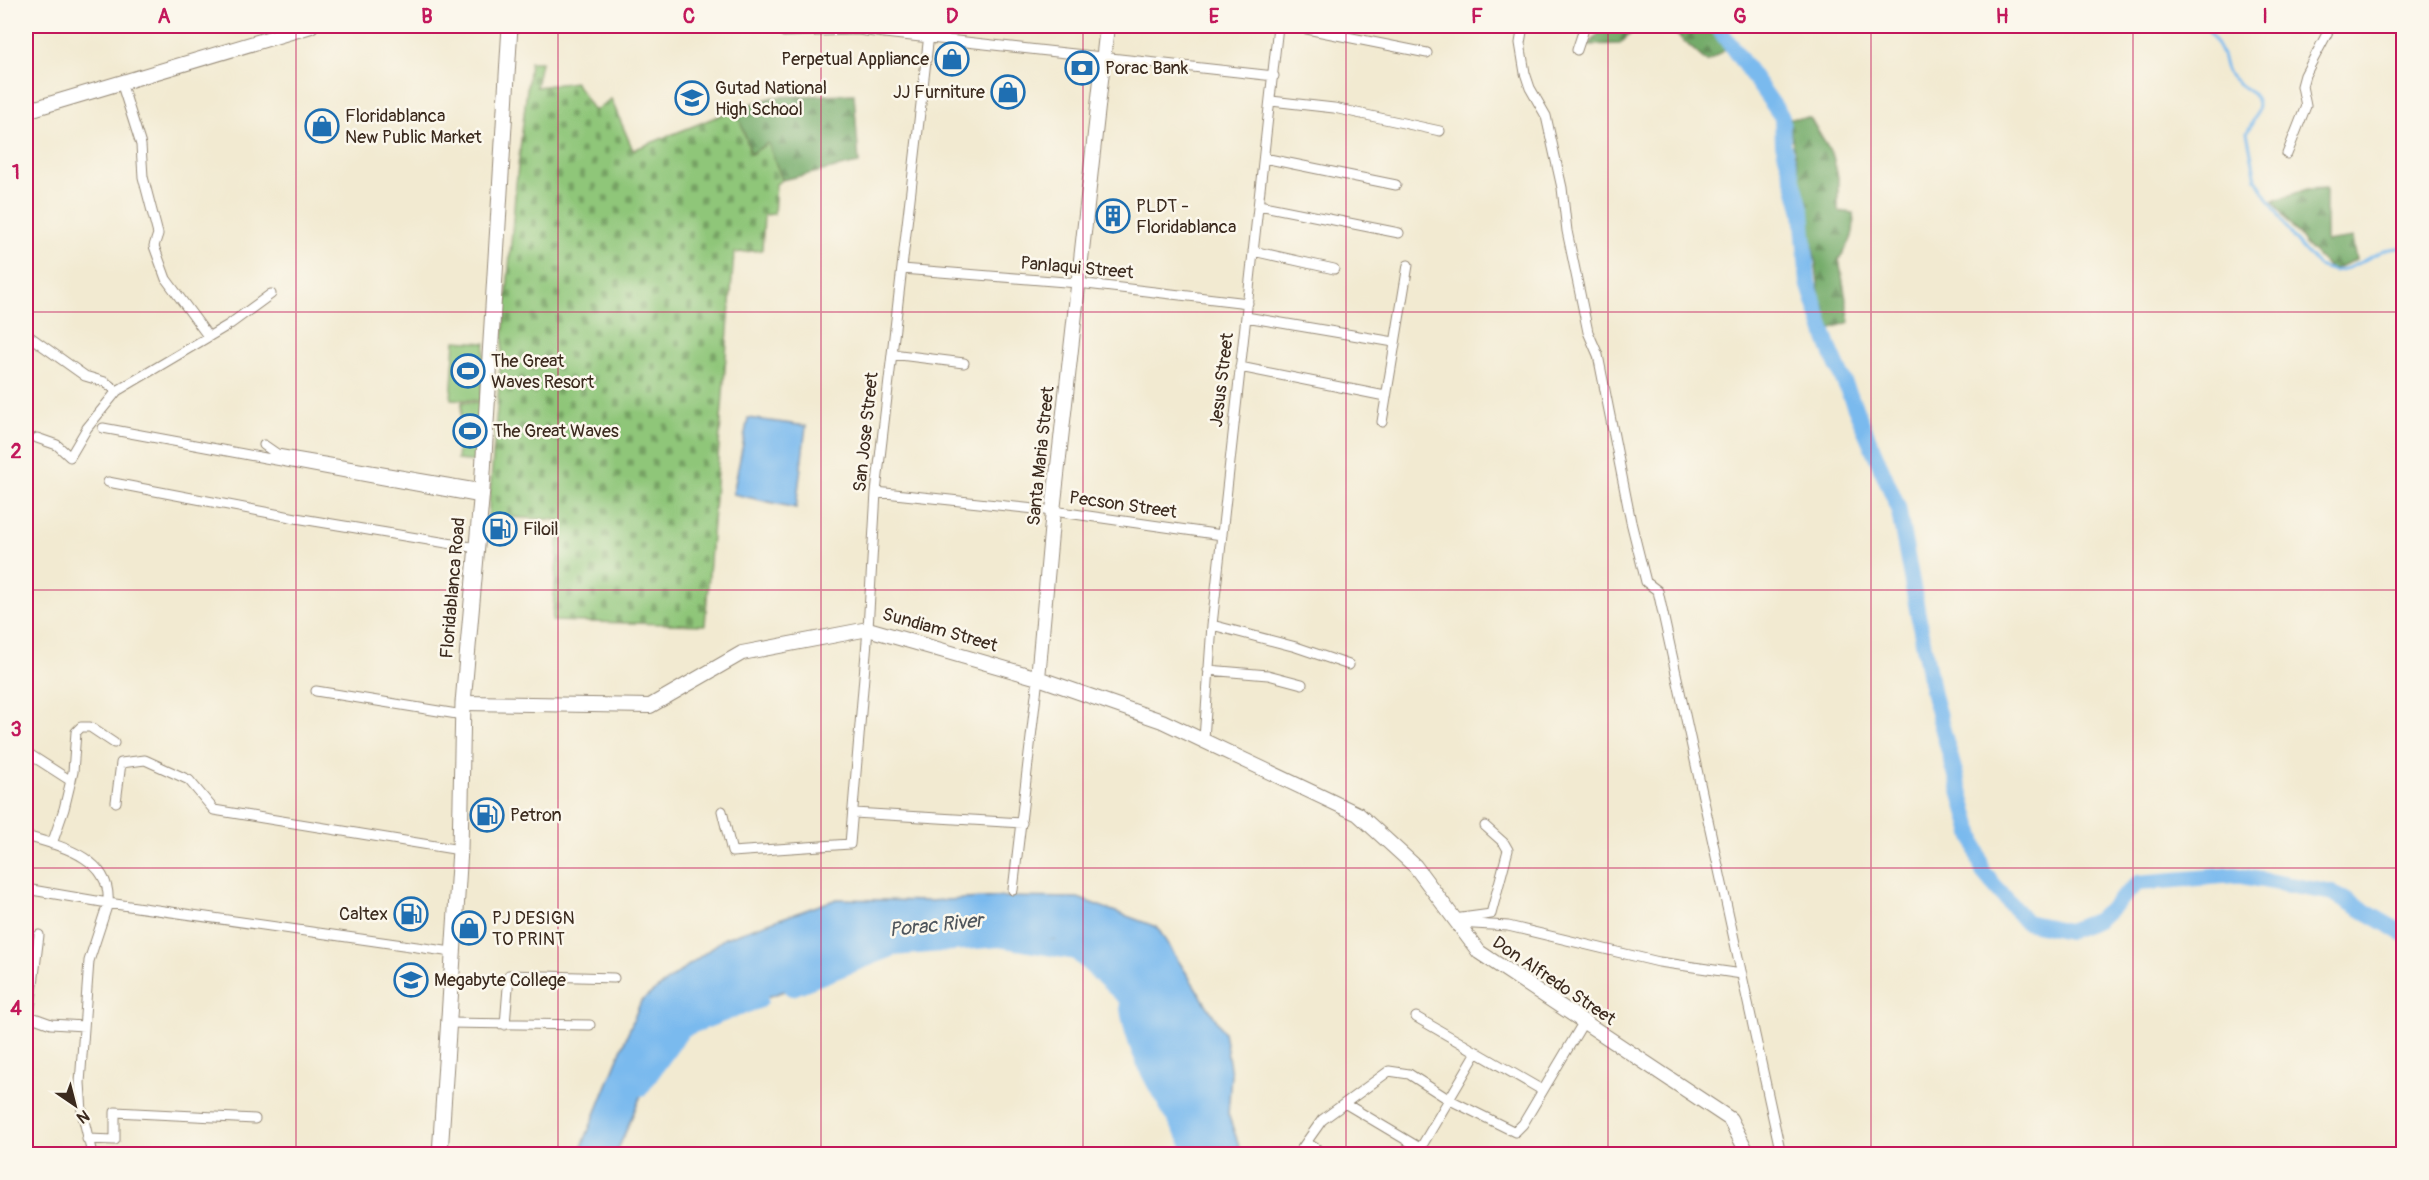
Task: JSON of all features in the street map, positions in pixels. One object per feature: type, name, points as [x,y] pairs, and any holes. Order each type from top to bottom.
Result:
[{"type":"main road","name":"Floridablanca Road","points":[[440,1155],[460,850],[463,709],[481,494],[510,26]]},
{"type":"street","points":[[26,111],[311,26]]},
{"type":"street","name":"San Jose Street","points":[[723,812],[732,852],[850,844],[868,628],[876,492],[930,26]]},
{"type":"street","name":"Santa Maria Street","points":[[1013,890],[1038,678],[1053,511],[1107,26]]},
{"type":"street","name":"Jesus Street","points":[[1204,740],[1212,625],[1278,26]]},
{"type":"street","points":[[1292,26],[1427,52]]},
{"type":"street","points":[[1522,26],[1520,43],[1525,73],[1530,88],[1546,116],[1588,332],[1598,355],[1631,522],[1646,582],[1658,591],[1781,1155]]},
{"type":"street","points":[[1577,50],[1583,32],[1582,26]]},
{"type":"street","points":[[2288,154],[2306,106],[2302,86],[2305,75],[2331,26]]},
{"type":"street","points":[[784,32],[857,28],[1103,59],[1274,76]]},
{"type":"street","points":[[121,82],[141,146],[143,177],[158,234],[154,246],[166,279],[208,336]]},
{"type":"street","points":[[1271,100],[1334,108],[1440,131]]},
{"type":"street","points":[[1264,158],[1396,185]]},
{"type":"street","points":[[1259,205],[1399,232]]},
{"type":"street","points":[[1253,251],[1334,269]]},
{"type":"street","points":[[1382,422],[1408,266]]},
{"type":"street","name":"Panlaqui Street","points":[[902,269],[1078,283],[1248,303]]},
{"type":"street","points":[[37,438],[57,445],[70,456],[87,428],[117,391],[230,324],[271,294]]},
{"type":"street","points":[[1246,317],[1395,342]]},
{"type":"street","points":[[26,334],[85,376],[105,381],[117,391]]},
{"type":"street","points":[[892,354],[964,363]]},
{"type":"street","points":[[1240,367],[1385,396]]},
{"type":"street","points":[[103,429],[481,494]]},
{"type":"street","points":[[264,445],[277,454],[481,494]]},
{"type":"street","points":[[108,482],[296,518],[477,548]]},
{"type":"street","name":"Pecson Street","points":[[876,492],[1053,511],[1222,535]]},
{"type":"street","points":[[1212,625],[1287,644],[1349,665]]},
{"type":"street","name":"Sundiam Street","points":[[463,709],[650,706],[742,653],[868,628],[1038,678],[1162,721],[1358,814]]},
{"type":"street","points":[[1208,670],[1268,675],[1302,684]]},
{"type":"street","points":[[316,690],[463,709]]},
{"type":"street","points":[[52,844],[71,781],[76,732],[81,727],[90,727],[114,743]]},
{"type":"street","points":[[26,752],[71,781]]},
{"type":"street","points":[[116,802],[121,763],[145,760],[189,780],[214,810],[460,850]]},
{"type":"street","points":[[854,813],[1022,823]]},
{"type":"street","name":"Don Alfredo Street","points":[[1358,814],[1414,866],[1479,952],[1730,1119],[1748,1155]]},
{"type":"street","points":[[1456,921],[1491,914],[1508,850],[1504,843],[1485,826]]},
{"type":"street","points":[[26,848],[27,836],[52,844],[87,858],[106,880],[108,903],[89,961],[80,1083],[87,1140],[93,1155]]},
{"type":"street","points":[[26,889],[108,903],[452,952]]},
{"type":"street","points":[[1456,921],[1508,926],[1659,962],[1742,974]]},
{"type":"street","points":[[39,935],[27,1016],[51,1024],[84,1026]]},
{"type":"street","points":[[505,1025],[509,975],[614,978]]},
{"type":"street","points":[[1416,1017],[1542,1090]]},
{"type":"street","points":[[447,1023],[590,1025]]},
{"type":"street","points":[[1298,1155],[1322,1120],[1389,1071],[1409,1074],[1448,1099],[1515,1132],[1523,1124],[1583,1023]]},
{"type":"street","points":[[1419,1151],[1478,1052]]},
{"type":"street","points":[[1346,1104],[1419,1151],[1430,1155]]},
{"type":"street","points":[[87,1140],[115,1140],[115,1112],[255,1119]]},
{"type":"street","points":[[1307,1143],[1325,1155]]},
{"type":"green space","points":[[1605,26],[1638,26],[1620,44],[1589,45]]},
{"type":"green space","points":[[1667,26],[1712,26],[1729,47],[1707,62]]},
{"type":"green space","points":[[530,62],[541,62],[536,87],[575,82],[594,111],[611,99],[633,150],[736,109],[751,154],[768,143],[782,180],[776,184],[774,214],[764,215],[762,250],[734,253],[705,625],[552,621],[560,520],[488,516],[516,184]]},
{"type":"green space","points":[[854,94],[859,163],[782,180],[768,143],[751,154],[736,109],[773,97]]},
{"type":"green space","points":[[1788,118],[1810,118],[1833,156],[1838,177],[1838,211],[1853,213],[1852,238],[1839,259],[1850,322],[1829,329],[1820,303],[1816,265]]},
{"type":"green space","points":[[2326,188],[2326,242],[2352,238],[2356,260],[2331,270],[2305,244],[2273,201],[2307,189]]},
{"type":"green space","name":"The Great Waves Resort","points":[[455,341],[485,343],[481,401],[451,399]]},
{"type":"green space","name":"The Great Waves","points":[[462,402],[481,403],[477,462],[457,460]]},
{"type":"water","points":[[748,418],[806,426],[796,508],[733,494]]},
{"type":"water","points":[[1001,897],[1078,898],[1157,927],[1224,1032],[1231,1074],[1228,1114],[1242,1154],[1184,1154],[1182,1131],[1148,1072],[1127,999],[1098,963],[1054,940],[954,938],[870,951],[809,982],[696,1023],[664,1050],[643,1091],[616,1154],[579,1154],[641,1001],[725,938],[837,899],[928,901]]},
{"type":"waterway","points":[[1717,26],[1782,117],[1783,144],[1802,212],[1808,283],[1829,347],[1898,507],[1933,695],[1983,872],[2026,922],[2068,931],[2098,920],[2138,883],[2235,875],[2333,893],[2404,934]]},
{"type":"waterway","points":[[2206,26],[2223,57],[2228,73],[2254,95],[2257,101],[2258,108],[2255,118],[2247,132],[2256,179],[2294,239],[2318,266],[2334,271],[2349,268],[2384,250],[2404,247]]},
{"type":"waterway","name":"Porac River","points":[[792,988],[894,948],[999,939],[1076,952],[1127,999],[1130,1019],[1142,1056],[1159,1092],[1190,1144],[1192,1154]]},
{"type":"waterway","name":"Porac River","points":[[641,1088],[683,1029],[760,1000]]},
{"type":"place","name":"Perpetual Appliance","points":[[952,59]]},
{"type":"place","name":"Porac Bank","points":[[1082,68]]},
{"type":"place","name":"JJ Furniture","points":[[1008,92]]},
{"type":"place","name":"Gutad National High School","points":[[692,98]]},
{"type":"place","name":"Floridablanca New Public Market","points":[[322,126]]},
{"type":"place","name":"PLDT - Floridablanca","points":[[1113,216]]},
{"type":"place","name":"The Great Waves Resort","points":[[468,371]]},
{"type":"place","name":"The Great Waves","points":[[470,431]]},
{"type":"place","name":"Filoil","points":[[500,529]]},
{"type":"place","name":"Petron","points":[[487,815]]},
{"type":"place","name":"Caltex","points":[[411,914]]},
{"type":"place","name":"PJ DESIGN TO PRINT","points":[[469,928]]},
{"type":"place","name":"Megabyte College","points":[[411,980]]}]
